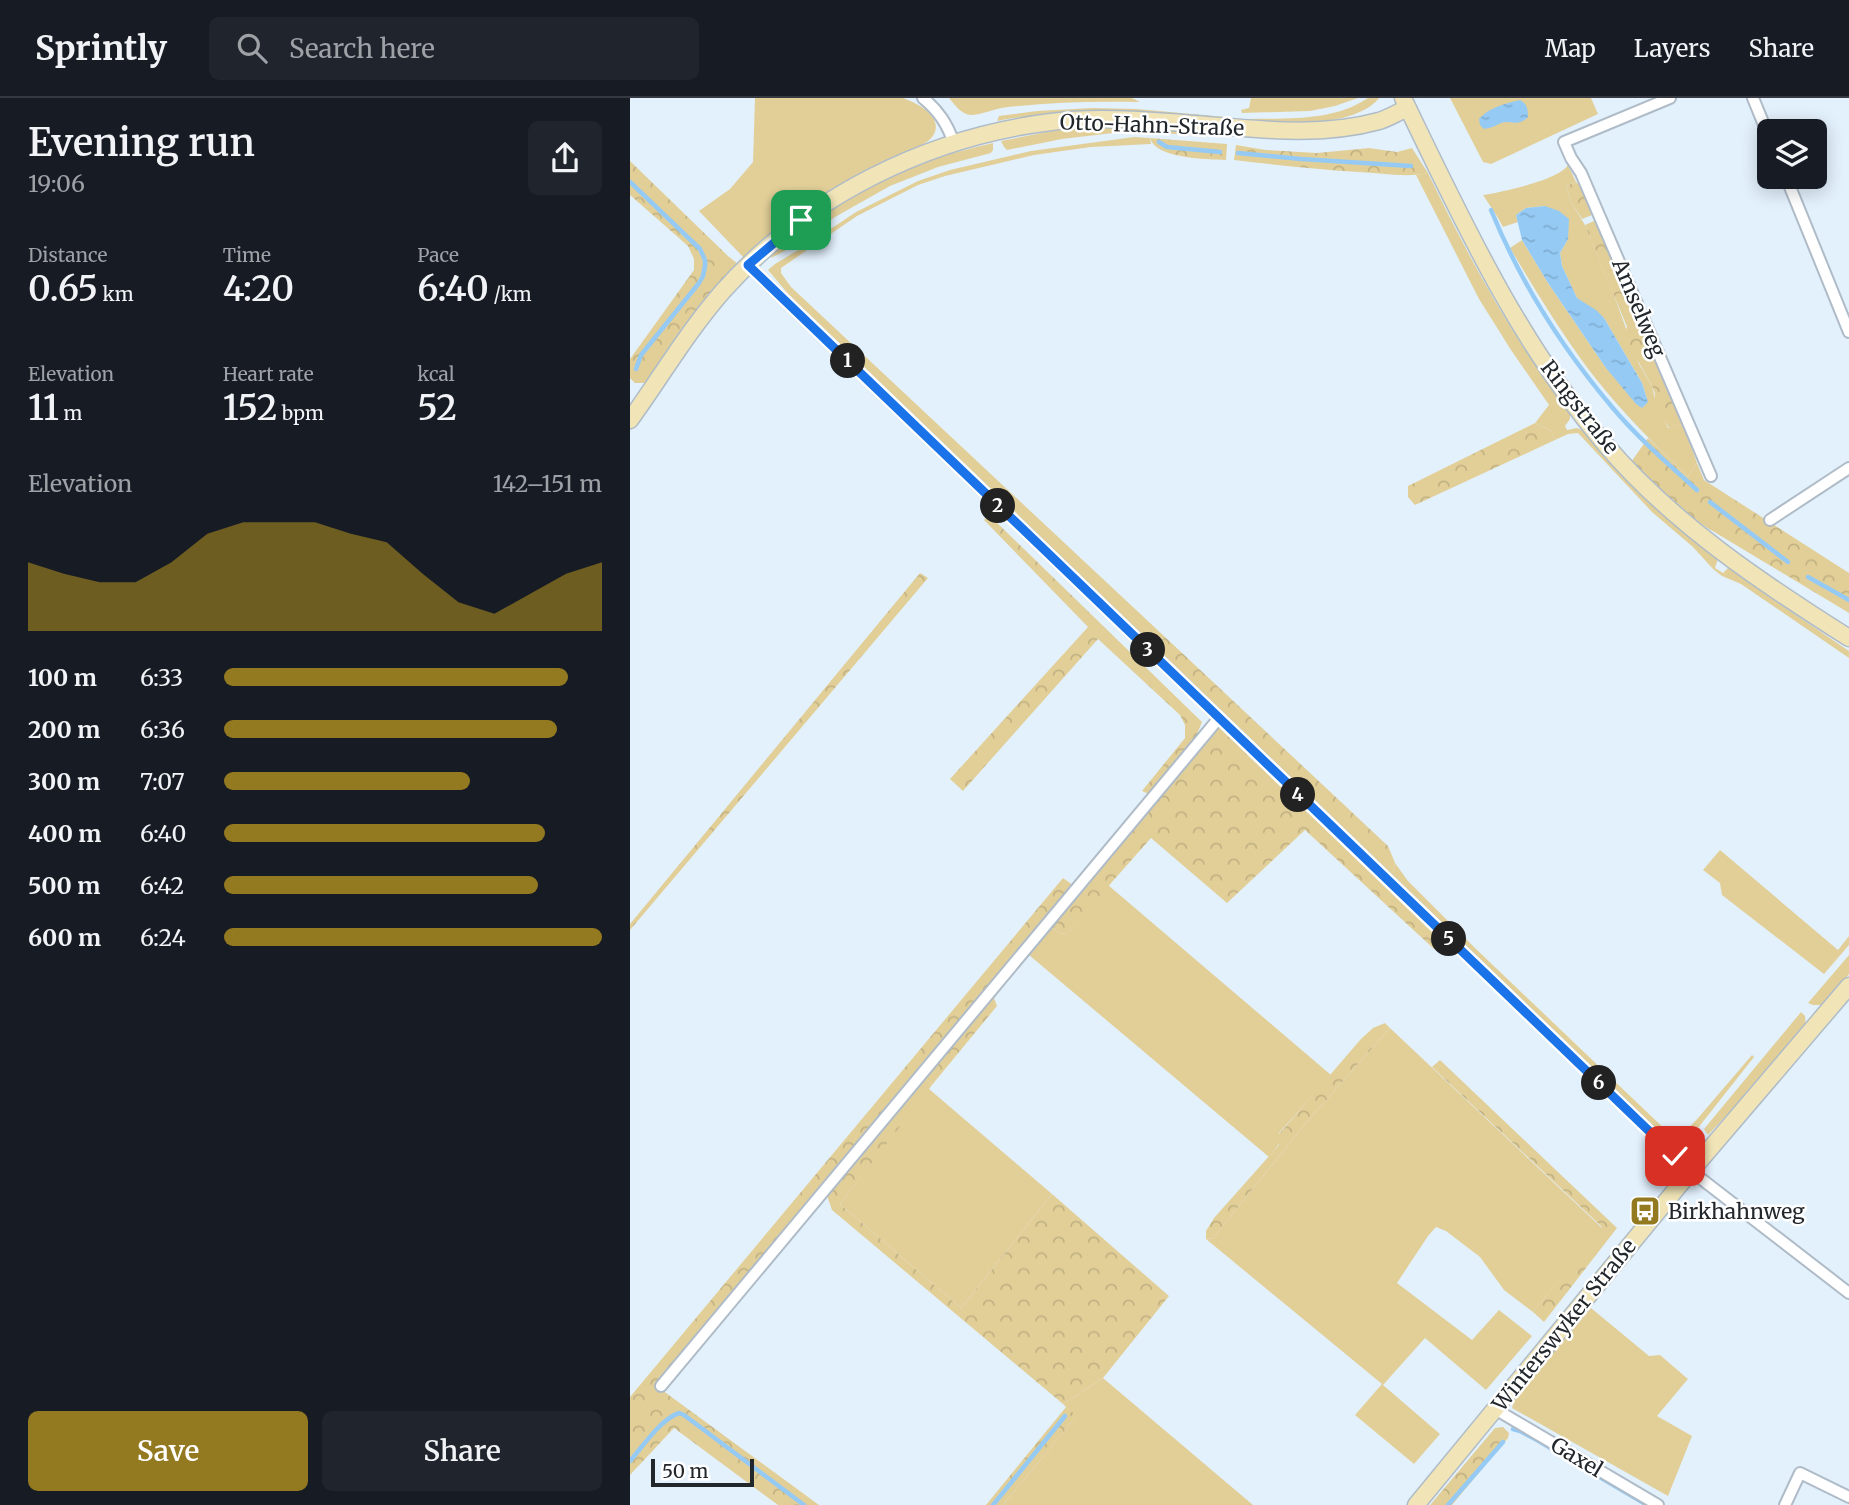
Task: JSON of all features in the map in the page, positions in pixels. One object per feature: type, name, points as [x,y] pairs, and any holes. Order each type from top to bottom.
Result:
[{"type":"street","points":[[923,98],[936,108],[954,143]]},
{"type":"street","name":"Amselweg","points":[[1670,98],[1564,142],[1581,173],[1711,476]]},
{"type":"street","points":[[1754,98],[1762,119]]},
{"type":"street","name":"Otto-Hahn-Straße","points":[[630,420],[695,325],[748,265],[801,220],[844,192],[907,160],[954,143],[1018,127],[1067,121],[1166,122],[1319,131],[1381,120],[1405,103]]},
{"type":"street","name":"Ringstraße","points":[[1405,103],[1506,302],[1544,362],[1606,446],[1655,495],[1705,539],[1785,598],[1849,638]]},
{"type":"street","points":[[1791,189],[1849,332]]},
{"type":"street","points":[[748,265],[1691,1171],[1849,1293]]},
{"type":"street","points":[[1770,520],[1849,468]]},
{"type":"street","points":[[661,1386],[1219,718]]},
{"type":"street","name":"Winterswyker Straße","points":[[1416,1505],[1691,1171],[1849,986]]},
{"type":"street","name":"Gaxel","points":[[1496,1409],[1658,1505]]},
{"type":"street","points":[[1785,1505],[1800,1473],[1849,1497]]},
{"type":"green space","points":[[755,98],[903,98],[927,111],[936,127],[931,139],[846,183],[793,218],[745,259],[699,211],[730,189],[753,162]]},
{"type":"green space","points":[[949,98],[1132,98],[1140,102],[1041,104],[970,115],[961,111]]},
{"type":"green space","points":[[1251,98],[1358,98],[1310,111],[1242,113],[1241,110],[1249,108]]},
{"type":"green space","points":[[1368,98],[1379,98],[1368,108],[1335,119],[1295,124],[1244,119],[1324,115],[1354,106]]},
{"type":"green space","points":[[1450,98],[1591,98],[1598,114],[1491,164],[1483,162]]},
{"type":"green space","points":[[1092,108],[1225,117],[1076,113],[997,121],[999,116]]},
{"type":"green space","points":[[1140,127],[1219,134],[1220,137],[1130,131],[1062,139],[1007,150],[1001,141],[1057,130]]},
{"type":"green space","points":[[1134,137],[1150,138],[1151,144],[1091,147],[1034,155],[918,185],[857,216],[781,268],[781,273],[791,287],[1165,637],[1152,647],[801,309],[768,270],[856,212],[918,181],[950,170],[1031,151]]},
{"type":"green space","points":[[1150,138],[1227,144],[1226,160],[1172,154],[1154,145]]},
{"type":"green space","points":[[993,143],[991,153],[938,167],[890,186],[771,258],[772,254],[824,214],[880,181],[929,161]]},
{"type":"green space","points":[[1236,145],[1317,153],[1369,148],[1397,152],[1412,148],[1428,173],[1393,175],[1234,160]]},
{"type":"green space","points":[[630,161],[738,264],[693,314],[647,383],[635,383],[630,378],[630,359],[694,270],[694,259],[688,246],[630,195]]},
{"type":"green space","points":[[1568,165],[1576,182],[1566,186],[1571,202],[1585,225],[1639,364],[1652,386],[1668,428],[1683,424],[1697,463],[1688,477],[1640,430],[1596,379],[1510,248],[1522,240],[1606,368],[1648,402],[1642,383],[1604,318],[1577,298],[1562,266],[1560,253],[1568,239],[1545,206],[1526,208],[1516,215],[1518,222],[1503,227],[1483,195],[1554,176]]},
{"type":"green space","points":[[1428,173],[1492,296],[1529,356],[1570,412],[1570,419],[1565,426],[1567,430],[1577,428],[1586,432],[1671,520],[1718,559],[1715,568],[1723,573],[1729,567],[1849,651],[1849,658],[1741,584],[1713,569],[1693,547],[1652,512],[1578,433],[1555,440],[1550,430],[1535,423],[1549,405],[1479,299],[1416,175]]},
{"type":"green space","points":[[1576,182],[1583,188],[1592,215],[1582,219],[1571,202],[1566,186]]},
{"type":"green space","points":[[1594,221],[1598,223],[1683,424],[1669,428],[1654,404],[1652,386],[1624,336],[1627,327],[1585,225]]},
{"type":"green space","points":[[1535,423],[1550,430],[1555,440],[1415,505],[1408,497],[1408,486]]},
{"type":"green space","points":[[1648,438],[1688,477],[1697,463],[1704,480],[1849,573],[1849,613],[1691,518],[1631,462]]},
{"type":"green space","points":[[989,515],[1202,722],[1195,739],[1149,794],[1142,791],[1185,738],[1185,725],[1180,715],[1098,639],[963,791],[950,779],[1088,627],[984,520]]},
{"type":"green space","points":[[920,573],[928,578],[630,930],[630,924]]},
{"type":"green space","points":[[1165,637],[1388,846],[1395,863],[1392,879],[1152,647]]},
{"type":"green space","points":[[1219,727],[1439,938],[1434,949],[1305,830],[1227,903],[1151,838],[1066,934],[1059,933],[1049,925]]},
{"type":"green space","points":[[1720,850],[1838,950],[1849,936],[1849,945],[1824,974],[1722,895],[1720,883],[1703,870]]},
{"type":"green space","points":[[1395,863],[1408,881],[1475,948],[1672,1136],[1681,1136],[1752,1055],[1754,1057],[1683,1147],[1674,1143],[1670,1147],[1392,879]]},
{"type":"green space","points":[[1063,878],[1074,886],[662,1390],[819,1505],[778,1505],[674,1428],[630,1475],[630,1397]]},
{"type":"green space","points":[[1108,885],[1331,1075],[1279,1133],[1279,1144],[1269,1157],[1029,955],[994,998],[989,998],[1049,925],[1059,933],[1066,934]]},
{"type":"green space","points":[[1849,955],[1849,974],[1827,1001],[1821,1005],[1808,1003]]},
{"type":"green space","points":[[989,998],[994,998],[997,1006],[932,1085],[924,1076]]},
{"type":"green space","points":[[1801,1012],[1805,1016],[1806,1026],[1708,1135],[1704,1129]]},
{"type":"green space","points":[[1385,1023],[1390,1028],[1306,1123],[1213,1238],[1206,1239],[1206,1231],[1214,1218],[1279,1145],[1279,1134],[1361,1039],[1373,1028]]},
{"type":"green space","points":[[1390,1028],[1602,1228],[1533,1312],[1504,1290],[1480,1257],[1446,1231],[1436,1227],[1428,1236],[1397,1283],[1472,1340],[1499,1310],[1532,1336],[1486,1390],[1425,1338],[1383,1385],[1440,1434],[1414,1464],[1355,1415],[1382,1384],[1206,1239],[1213,1238],[1306,1123]]},
{"type":"green space","points":[[1440,1060],[1617,1228],[1544,1322],[1533,1312],[1602,1227],[1432,1067]]},
{"type":"green space","points":[[924,1076],[932,1085],[929,1089],[1052,1194],[961,1308],[840,1204],[925,1093],[915,1087]]},
{"type":"green space","points":[[915,1087],[926,1093],[840,1204],[961,1308],[1052,1194],[1169,1296],[1103,1378],[1063,1404],[832,1210],[826,1193]]},
{"type":"green space","points":[[1591,1308],[1649,1356],[1660,1355],[1688,1379],[1657,1416],[1692,1436],[1668,1496],[1512,1408],[1515,1397]]},
{"type":"green space","points":[[1103,1378],[1253,1505],[1003,1505],[1076,1417],[1063,1404]]},
{"type":"green space","points":[[1066,1407],[1077,1416],[1003,1505],[986,1505]]},
{"type":"green space","points":[[1503,1427],[1509,1433],[1508,1438],[1452,1505],[1430,1505],[1495,1428]]},
{"type":"water","points":[[1520,100],[1527,109],[1528,117],[1524,120],[1518,123],[1505,122],[1484,129],[1480,125],[1479,119],[1487,112]]},
{"type":"water","points":[[1545,206],[1559,211],[1569,219],[1568,239],[1560,253],[1562,266],[1577,298],[1604,318],[1642,383],[1648,402],[1642,408],[1606,368],[1522,240],[1516,215],[1526,208]]},
{"type":"waterway","points":[[1159,142],[1167,147],[1220,152]]},
{"type":"waterway","points":[[1238,153],[1411,166]]},
{"type":"waterway","points":[[630,182],[700,249],[705,260],[703,276],[699,283],[641,355],[636,369]]},
{"type":"waterway","points":[[1491,210],[1529,288],[1576,361],[1632,429],[1697,490]]},
{"type":"waterway","points":[[1710,502],[1788,562]]},
{"type":"waterway","points":[[1808,577],[1849,600]]},
{"type":"waterway","points":[[630,1461],[659,1427],[679,1413],[804,1505]]},
{"type":"waterway","points":[[993,1505],[1065,1416]]},
{"type":"waterway","points":[[1513,1429],[1537,1440],[1647,1505]]},
{"type":"waterway","points":[[1448,1505],[1503,1442]]},
{"type":"place","name":"Birkhahnweg","points":[[1645,1211]]},
{"type":"route","points":[[801,220],[748,265],[1675,1156]]}]
